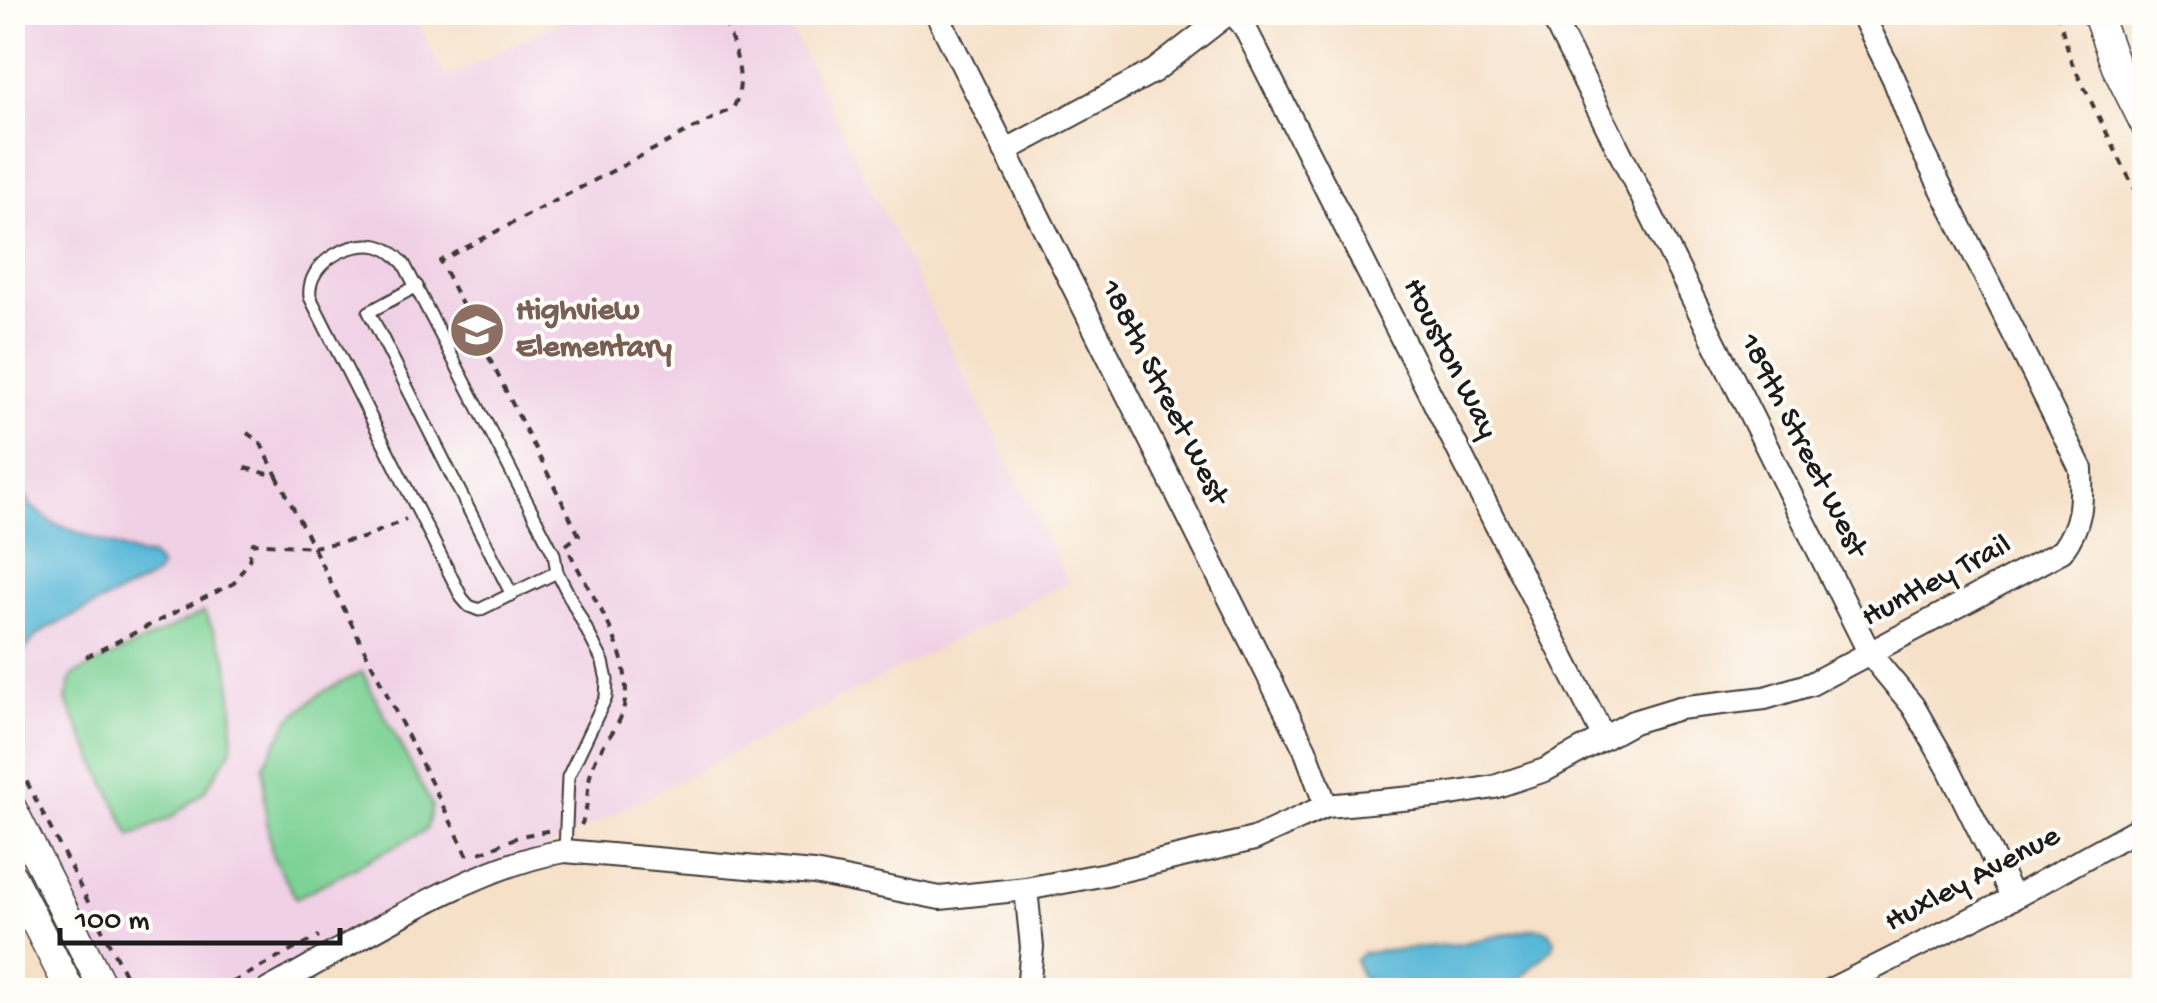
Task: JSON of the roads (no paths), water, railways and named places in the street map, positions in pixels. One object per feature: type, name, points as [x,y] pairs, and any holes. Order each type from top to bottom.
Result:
[{"type":"street","name":"188th Street West","points":[[936,12],[1306,749],[1326,806]]},
{"type":"street","points":[[1005,152],[1154,71],[1231,12]]},
{"type":"street","name":"Houston Way","points":[[1231,12],[1244,26],[1604,738]]},
{"type":"street","name":"189th Street West","points":[[1550,12],[1870,654],[1913,706],[2012,898]]},
{"type":"street","name":"Huntley Trail","points":[[565,839],[814,873],[940,898],[1026,890],[1254,839],[1326,806],[1494,787],[1545,770],[1633,722],[1679,708],[1766,698],[1811,684],[2062,551],[2075,534],[2082,507],[2081,470],[1918,142],[1861,12]]},
{"type":"street","points":[[2096,12],[2132,68],[2144,124]]},
{"type":"street","points":[[12,808],[104,990]]},
{"type":"street","name":"Huxley Avenue","points":[[1830,990],[2144,826]]},
{"type":"street","points":[[268,990],[411,912],[565,839]]},
{"type":"street","points":[[12,877],[70,990]]},
{"type":"street","points":[[1026,890],[1032,946],[1028,990]]},
{"type":"lane","points":[[557,572],[479,610],[462,598],[316,309],[309,287],[315,270],[324,263],[353,247],[387,249],[417,286],[554,554],[557,572],[603,662],[606,696],[568,776],[565,839]]},
{"type":"lane","points":[[417,286],[369,312],[512,595]]},
{"type":"water","points":[[13,484],[32,507],[55,524],[151,556],[160,567],[146,581],[46,629],[17,661],[12,655]]},
{"type":"water","points":[[1534,928],[1549,932],[1555,940],[1553,947],[1509,990],[1373,990],[1355,960],[1362,953],[1459,944]]},
{"type":"place","name":"Highview Elementary","points":[[477,330]]}]
